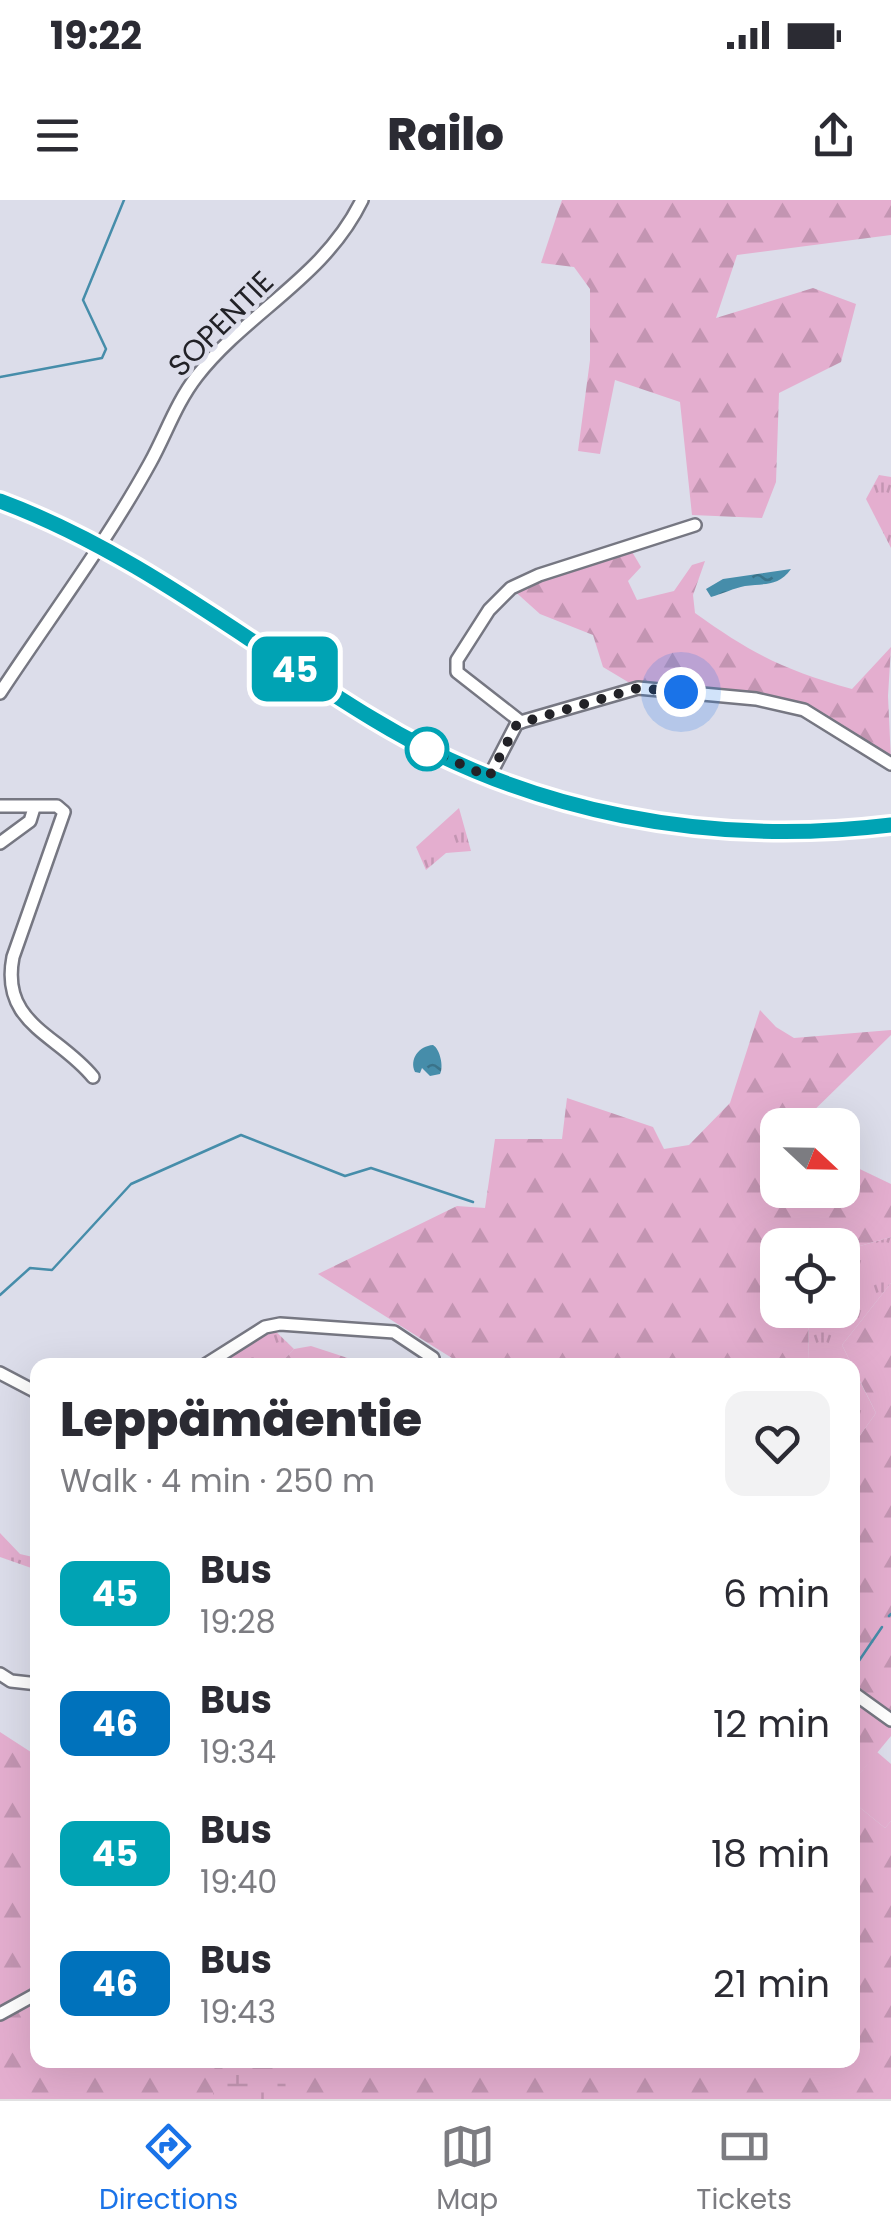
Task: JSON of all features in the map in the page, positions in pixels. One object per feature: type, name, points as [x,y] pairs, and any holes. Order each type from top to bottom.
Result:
[{"type":"street","name":"SOPENTIE","points":[[0,693],[150,462],[179,400],[196,376],[233,337],[319,264],[362,200]]},
{"type":"street","points":[[0,502],[67,528],[98,545],[179,592],[376,721],[489,777],[591,810],[674,826],[784,832],[891,826]]},
{"type":"street","points":[[521,722],[457,672],[457,660],[489,610],[511,588],[538,575],[695,525]]},
{"type":"street","points":[[489,777],[517,724],[638,688],[756,698],[804,710],[891,764]]},
{"type":"street","points":[[0,806],[57,806],[64,812],[10,974],[12,992],[29,1022],[72,1054],[93,1077]]},
{"type":"street","points":[[0,842],[30,821],[34,808]]},
{"type":"street","points":[[216,1358],[265,1326],[280,1324],[394,1332],[404,1335],[433,1358]]},
{"type":"street","points":[[0,1373],[30,1389]]},
{"type":"street","points":[[0,1674],[11,1681],[30,1683]]},
{"type":"street","points":[[860,1698],[891,1720]]},
{"type":"street","points":[[0,2014],[30,1997]]},
{"type":"green space","points":[[562,200],[891,200],[891,235],[737,255],[716,318],[813,288],[856,304],[841,362],[779,393],[776,482],[762,518],[692,515],[680,402],[615,380],[600,454],[578,451],[590,360],[590,289],[574,267],[541,263]]},
{"type":"green space","points":[[879,475],[891,477],[891,548],[866,499]]},
{"type":"green space","points":[[631,550],[641,567],[628,581],[637,600],[674,591],[692,565],[705,561],[693,595],[695,613],[752,650],[807,675],[852,689],[891,647],[891,761],[804,710],[638,688],[603,667],[593,635],[540,614],[511,588]]},
{"type":"green space","points":[[459,808],[471,851],[446,853],[426,870],[416,847]]},
{"type":"green space","points":[[760,1010],[794,1038],[891,1030],[891,1035],[816,1108],[760,1108],[760,1208],[860,1208],[860,1169],[891,1184],[891,1237],[860,1246],[860,1228],[760,1228],[760,1328],[808,1328],[809,1358],[452,1358],[318,1274],[457,1206],[485,1208],[495,1139],[562,1139],[567,1098],[653,1127],[664,1149],[689,1145],[730,1103]]},
{"type":"green space","points":[[891,1237],[891,1283],[860,1322],[860,1246]]},
{"type":"green space","points":[[891,1283],[891,1736],[860,1774],[860,1435],[876,1413],[860,1381],[860,1358],[848,1358],[842,1345],[855,1328],[860,1328],[860,1322]]},
{"type":"green space","points":[[269,1325],[294,1349],[286,1358],[214,1358]]},
{"type":"green space","points":[[808,1328],[855,1328],[842,1345],[848,1358],[809,1358]]},
{"type":"green space","points":[[311,1346],[348,1358],[286,1358],[294,1349]]},
{"type":"green space","points":[[860,1382],[876,1413],[860,1435]]},
{"type":"green space","points":[[0,1533],[20,1554],[30,1556],[30,1568],[0,1557]]},
{"type":"green space","points":[[0,1732],[30,1751],[30,2068],[860,2068],[860,1808],[885,1828],[891,1821],[891,2099],[0,2099]]},
{"type":"green space","points":[[877,1752],[891,1764],[891,1821],[885,1828],[860,1808],[860,1773]]},
{"type":"green space","points":[[215,2068],[285,2070],[286,2099],[218,2099],[213,2094]]},
{"type":"water","points":[[791,569],[771,583],[711,597],[706,589],[723,579]]},
{"type":"water","points":[[433,1045],[441,1058],[440,1074],[430,1076],[422,1068],[420,1073],[415,1072],[416,1054]]},
{"type":"waterway","points":[[0,377],[102,358],[106,349],[83,300],[124,200]]},
{"type":"waterway","points":[[0,1295],[30,1268],[52,1270],[131,1184],[241,1135],[345,1176],[371,1168],[473,1202]]},
{"type":"waterway","points":[[860,1659],[882,1627]]},
{"type":"bus line","name":"45","points":[[0,501],[67,528],[138,566],[376,721],[426,749],[516,787],[636,820],[710,830],[802,832],[891,825]]},
{"type":"route","points":[[427,749],[489,777],[517,724],[638,688],[681,692]]}]
